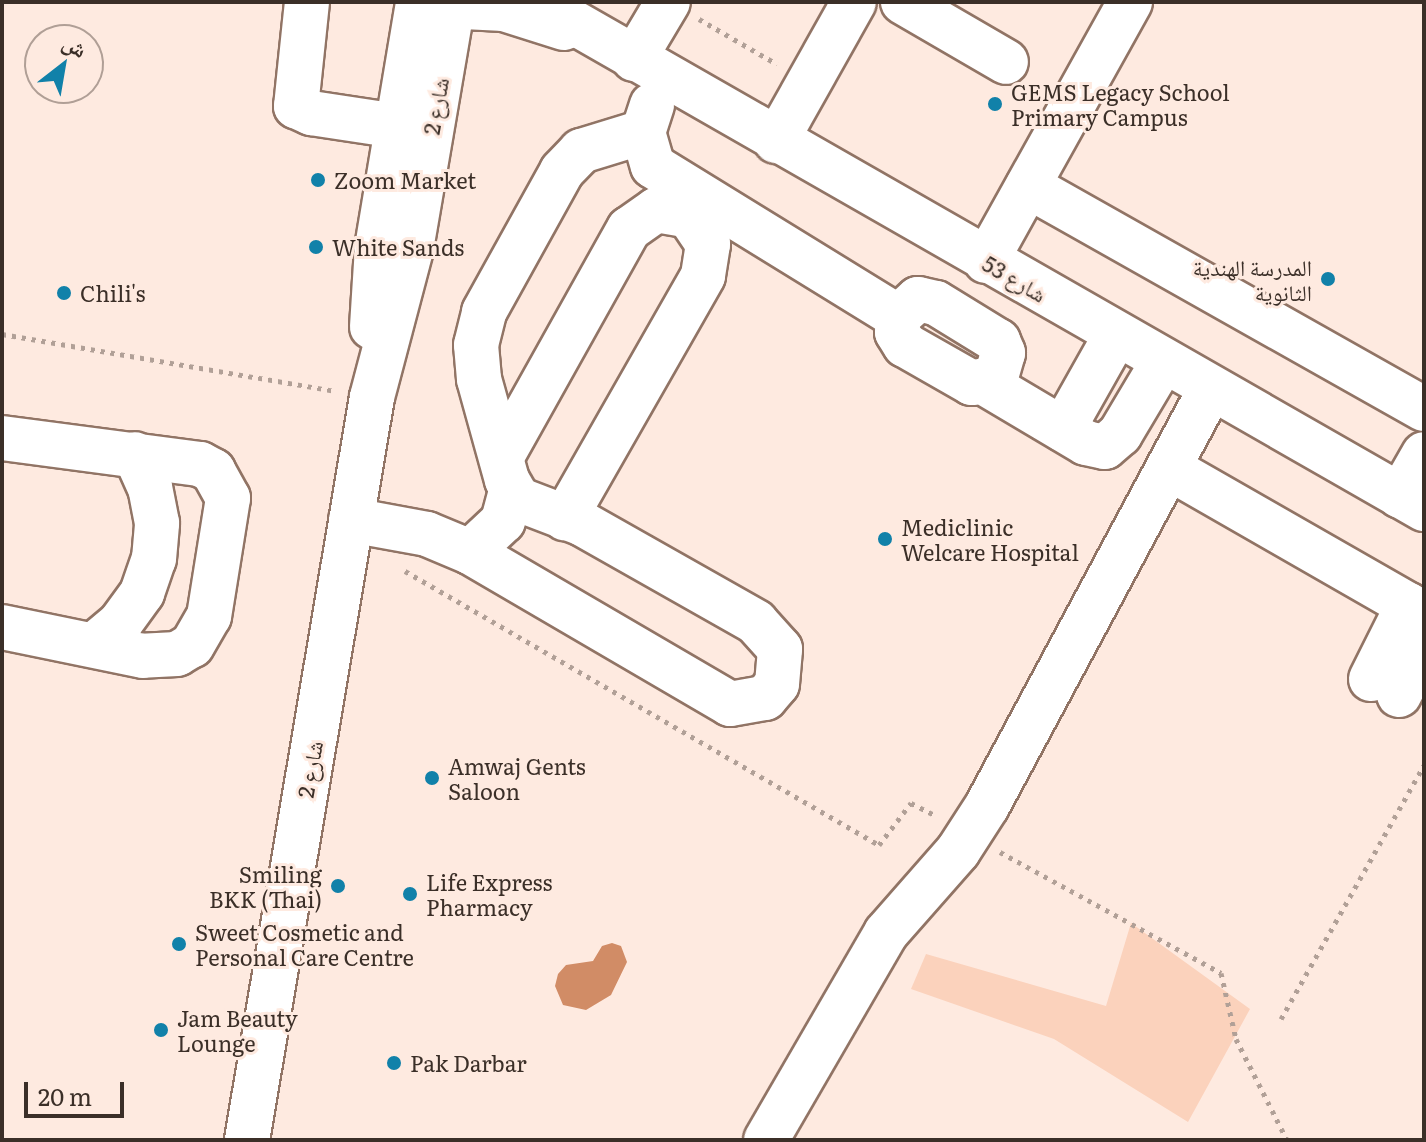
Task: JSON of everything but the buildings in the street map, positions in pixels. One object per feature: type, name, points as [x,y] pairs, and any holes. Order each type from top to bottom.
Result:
[{"type":"street","points":[[307,2],[296,106],[311,113],[397,126]]},
{"type":"street","name":"شارع 53","points":[[538,2],[634,60],[1412,503]]},
{"type":"street","points":[[776,141],[854,2]]},
{"type":"street","points":[[903,2],[1006,62]]},
{"type":"street","points":[[986,261],[1130,2]]},
{"type":"street","name":"شارع 2","points":[[372,397],[377,248],[397,126],[436,3]]},
{"type":"street","name":"شارع 2","points":[[247,1140],[372,397],[411,249],[436,3]]},
{"type":"street","name":"شارع 53","points":[[436,3],[504,9],[634,60]]},
{"type":"street","points":[[681,9],[634,60],[647,156],[661,172],[898,317],[897,332],[905,345],[972,383],[985,383],[1096,447],[1114,442],[1163,362]]},
{"type":"street","points":[[351,520],[427,534],[470,552],[730,704],[757,701],[777,684],[782,666],[770,633],[565,518],[529,505],[507,474],[476,362],[484,312],[570,159],[595,145],[643,132]]},
{"type":"street","points":[[1028,186],[1424,409]]},
{"type":"street","points":[[470,552],[503,521],[507,474],[629,229],[656,210],[689,216],[708,244],[703,276],[565,518]]},
{"type":"street","points":[[1063,429],[1116,335]]},
{"type":"street","points":[[766,1140],[886,933],[969,835],[1211,389]]},
{"type":"street","points":[[2,438],[200,464],[223,484],[227,513],[209,616],[192,645],[177,654],[160,658],[2,627]]},
{"type":"street","points":[[94,645],[121,622],[142,593],[154,559],[157,523],[150,488],[135,454]]},
{"type":"street","points":[[1412,503],[1424,454]]},
{"type":"street","points":[[1169,468],[1416,610],[1402,689]]},
{"type":"street","points":[[1402,689],[1424,647]]},
{"type":"path","points":[[681,9],[809,83]]},
{"type":"path","points":[[2,334],[372,397]]},
{"type":"path","points":[[403,570],[879,845],[911,803],[1221,973],[1236,1039],[1287,1140]]},
{"type":"path","points":[[1281,1019],[1424,765]]},
{"type":"shaded area","points":[[1131,923],[1250,1009],[1188,1122],[1054,1039],[911,989],[926,954],[1106,1006]]},
{"type":"shaded area","points":[[612,943],[621,946],[627,962],[611,995],[586,1010],[563,1005],[555,986],[558,974],[566,965],[593,961],[602,946]]},
{"type":"place","name":"GEMS Legacy School Primary Campus","points":[[995,104]]},
{"type":"place","name":"Zoom Market","points":[[318,180]]},
{"type":"place","name":"White Sands","points":[[316,247]]},
{"type":"place","name":"المدرسة الهندية الثانوية","points":[[1328,279]]},
{"type":"place","name":"Chili's","points":[[64,293]]},
{"type":"place","name":"Mediclinic Welcare Hospital","points":[[885,539]]},
{"type":"place","name":"Amwaj Gents Saloon","points":[[432,778]]},
{"type":"place","name":"Smiling BKK (Thai)","points":[[338,886]]},
{"type":"place","name":"Life Express Pharmacy","points":[[410,894]]},
{"type":"place","name":"Sweet Cosmetic and Personal Care Centre","points":[[179,944]]},
{"type":"place","name":"Jam Beauty Lounge","points":[[161,1030]]},
{"type":"place","name":"Pak Darbar","points":[[394,1063]]}]
